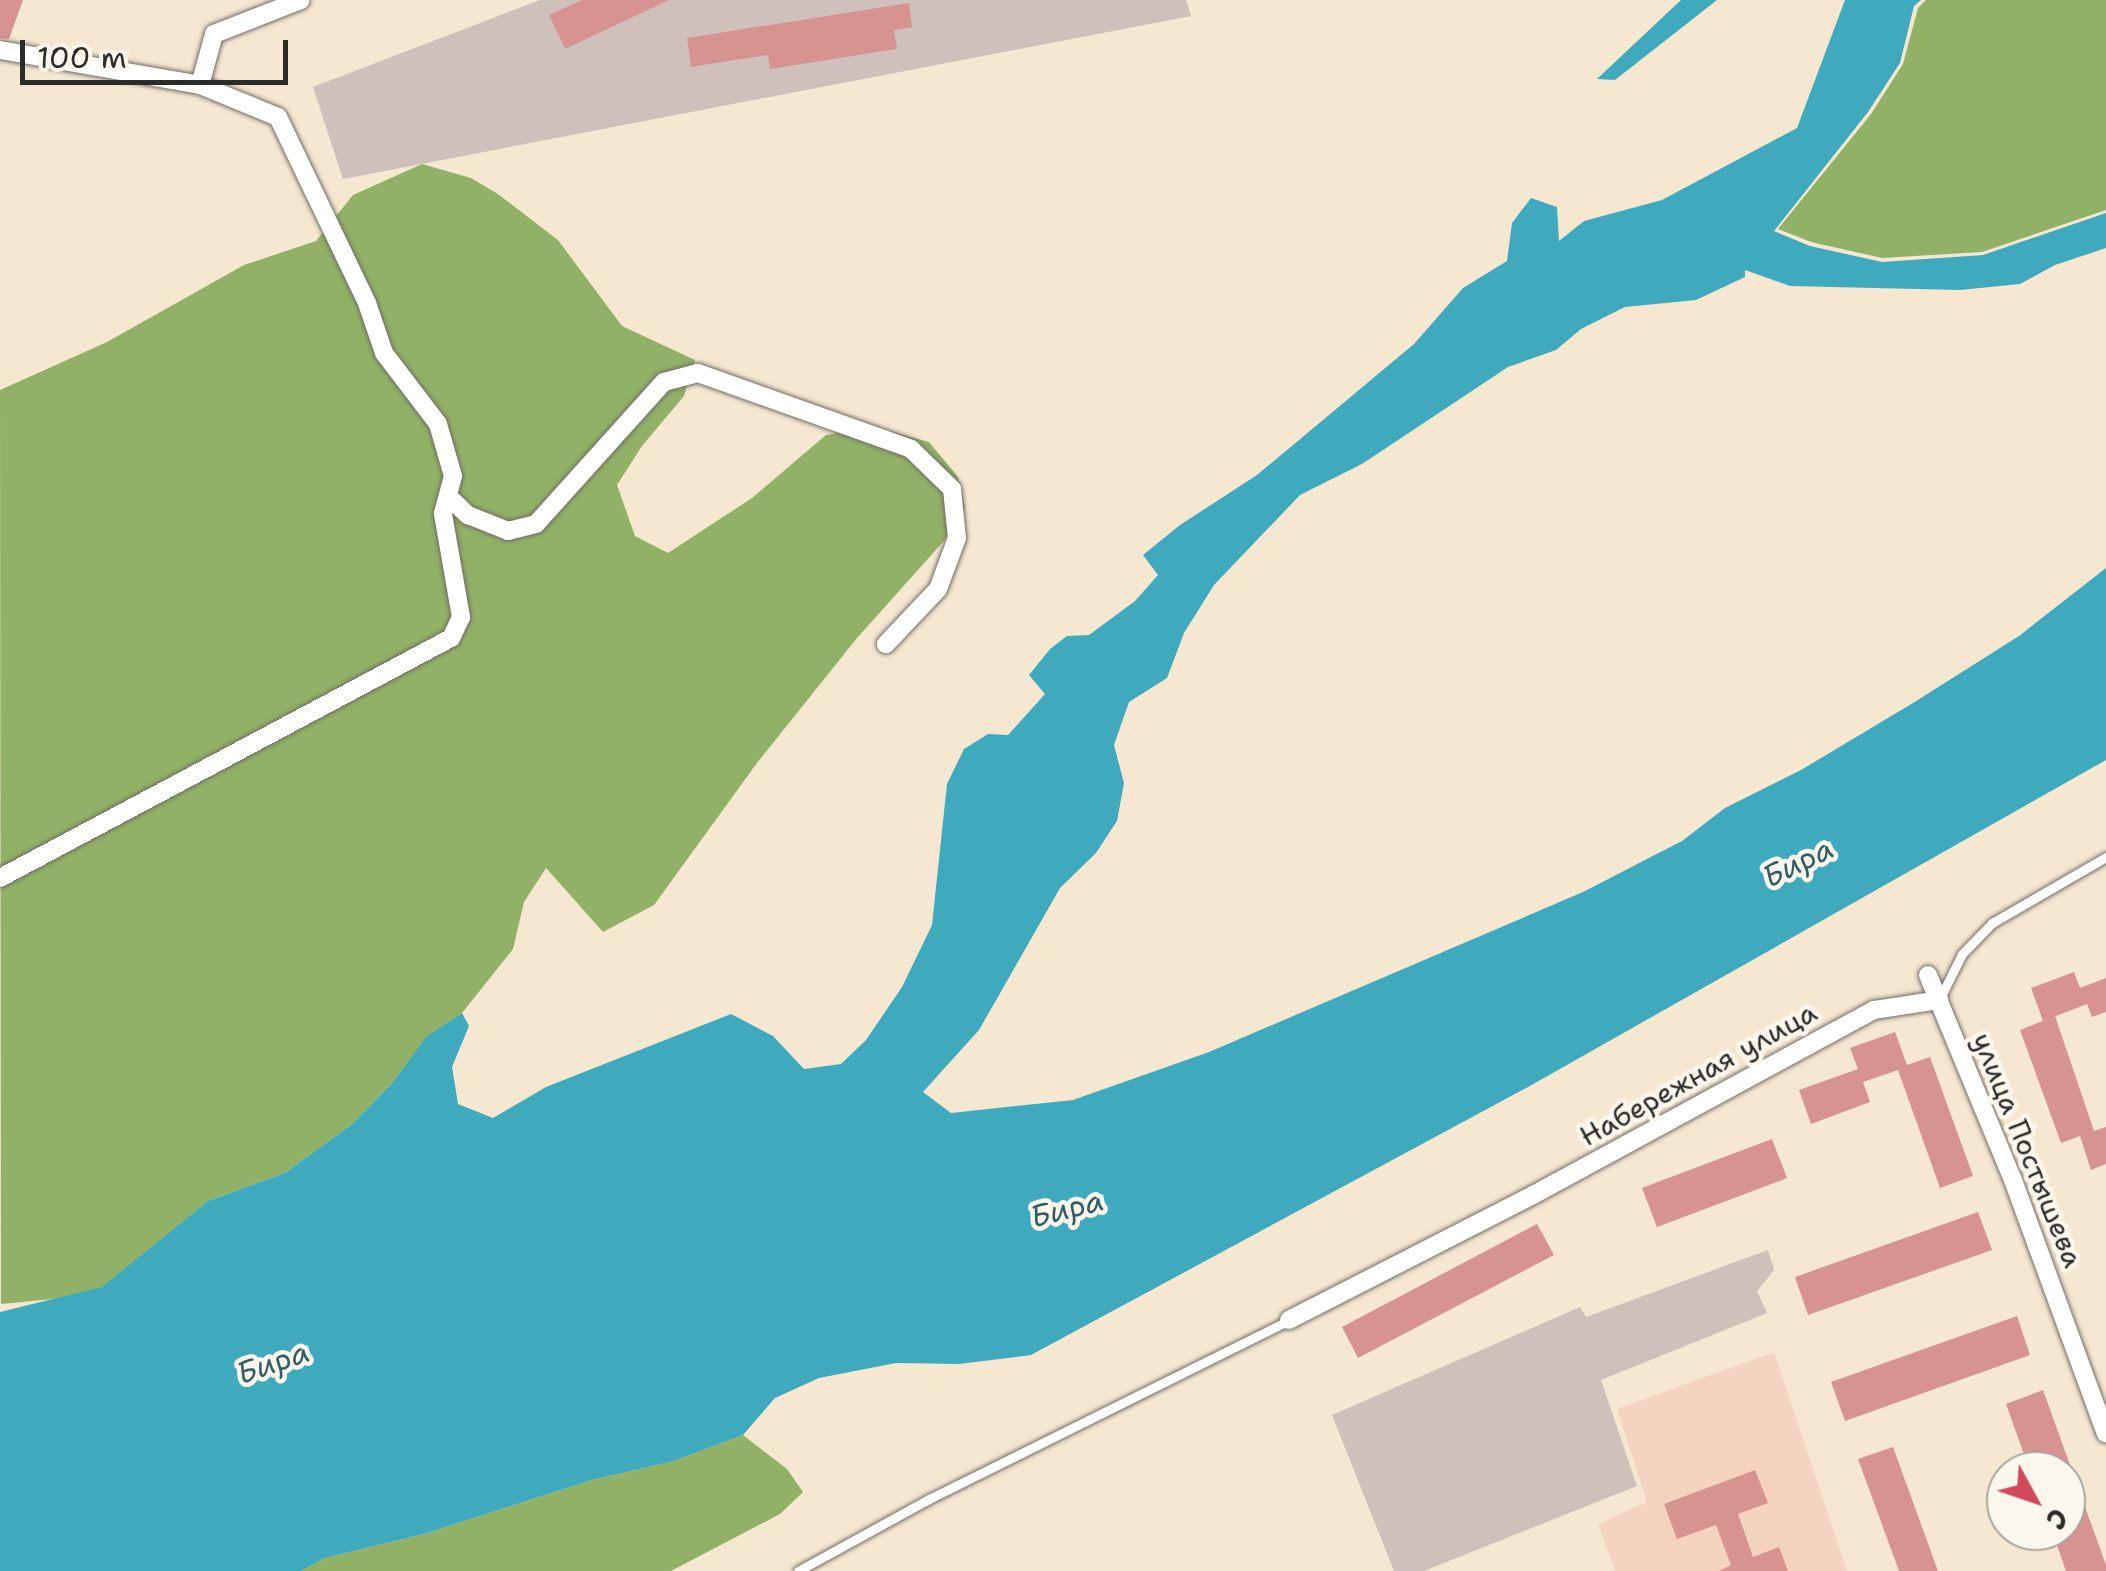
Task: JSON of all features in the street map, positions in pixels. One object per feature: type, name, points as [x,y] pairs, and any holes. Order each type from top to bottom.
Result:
[{"type":"street","points":[[200,85],[214,34],[300,0]]},
{"type":"street","points":[[0,50],[200,85],[278,117],[368,303],[384,353],[438,424],[454,476],[444,514],[461,617],[451,638],[0,878]]},
{"type":"street","points":[[448,496],[468,516],[508,531],[536,524],[664,382],[698,374],[912,449],[952,489],[958,538],[938,590],[886,644]]},
{"type":"street","name":"улица Постышева","points":[[1928,975],[2013,1180],[2105,1427]]},
{"type":"street","name":"Набережная улица","points":[[1290,1320],[1534,1195],[1874,1010],[1938,1000]]},
{"type":"lane","points":[[1938,1000],[1962,954],[1992,923],[2106,857]]},
{"type":"lane","points":[[798,1571],[929,1499],[1290,1320]]},
{"type":"shaded area","points":[[540,0],[1186,0],[1191,16],[343,179],[313,87]]},
{"type":"shaded area","points":[[1768,1250],[1774,1270],[1757,1291],[1767,1313],[1601,1380],[1637,1486],[1424,1571],[1394,1571],[1332,1415],[1580,1307],[1586,1317]]},
{"type":"shaded area","points":[[1774,1352],[1847,1571],[1615,1571],[1598,1524],[1647,1502],[1617,1409]]},
{"type":"green space","points":[[1926,0],[2106,0],[2106,210],[1982,252],[1882,258],[1811,242],[1778,229],[1871,114],[1903,64],[1918,8]]},
{"type":"green space","points":[[422,164],[471,178],[498,194],[558,240],[622,326],[695,360],[684,396],[642,446],[617,485],[635,536],[668,553],[752,498],[826,435],[875,427],[929,442],[958,477],[965,507],[943,542],[857,638],[757,763],[654,905],[603,932],[546,868],[524,902],[513,949],[462,1013],[426,1038],[393,1082],[352,1124],[285,1173],[208,1201],[103,1287],[64,1298],[1,1304],[0,390],[107,342],[244,265],[316,241],[353,195]]},
{"type":"green space","points":[[743,1435],[787,1469],[803,1492],[780,1514],[671,1571],[301,1571],[325,1558],[424,1534],[592,1480],[674,1461]]},
{"type":"water","points":[[1681,0],[1717,0],[1615,80],[1597,79]]},
{"type":"water","name":"Бира","points":[[1845,0],[1921,0],[1914,6],[1900,63],[1868,112],[1774,231],[1810,246],[1882,262],[1983,255],[2106,213],[2106,248],[2055,265],[2020,284],[1960,290],[1790,286],[1745,270],[1745,277],[1696,300],[1625,307],[1581,329],[1556,350],[1508,367],[1362,464],[1300,495],[1214,585],[1184,633],[1167,678],[1129,702],[1114,745],[1124,783],[1117,821],[1096,853],[1060,888],[979,1030],[923,1092],[951,1113],[1073,1100],[1209,1052],[1583,892],[1682,841],[1725,808],[1801,770],[1913,703],[2019,636],[2106,568],[2106,760],[1528,1087],[1031,1355],[959,1364],[896,1363],[819,1378],[775,1398],[743,1435],[674,1461],[592,1480],[424,1534],[325,1558],[301,1571],[0,1571],[0,1312],[102,1287],[208,1201],[285,1173],[352,1124],[393,1082],[426,1037],[462,1013],[469,1026],[452,1067],[458,1104],[493,1118],[546,1087],[731,1014],[773,1036],[804,1069],[841,1064],[866,1040],[902,987],[932,925],[947,784],[964,749],[988,734],[1008,735],[1045,694],[1029,675],[1050,649],[1067,636],[1089,635],[1135,601],[1158,575],[1143,555],[1180,525],[1257,475],[1414,344],[1463,288],[1507,261],[1512,223],[1531,198],[1557,207],[1559,241],[1584,221],[1662,200],[1797,128]]},
{"type":"building","points":[[0,0],[23,0],[9,39],[0,38]]},
{"type":"building","points":[[582,0],[669,0],[565,49],[549,15]]},
{"type":"building","points":[[909,3],[912,27],[894,30],[897,49],[770,69],[768,55],[691,67],[687,38]]},
{"type":"building","points":[[2074,972],[2080,988],[2106,978],[2106,1012],[2092,1017],[2087,1004],[2043,1021],[2031,988]]},
{"type":"building","points":[[2055,1016],[2094,1131],[2106,1127],[2106,1164],[2091,1170],[2080,1136],[2061,1143],[2020,1030]]},
{"type":"building","points":[[1895,1032],[1907,1065],[1930,1057],[1973,1176],[1940,1188],[1898,1070],[1863,1082],[1870,1102],[1811,1124],[1799,1090],[1858,1069],[1850,1048]]},
{"type":"building","points":[[1772,1139],[1787,1178],[1657,1227],[1642,1188]]},
{"type":"building","points":[[1978,1212],[1992,1250],[1808,1315],[1795,1277]]},
{"type":"building","points":[[1537,1224],[1554,1255],[1358,1358],[1342,1327]]},
{"type":"building","points":[[2017,1316],[2030,1355],[1845,1421],[1831,1382]]},
{"type":"building","points":[[2043,1390],[2065,1451],[2023,1451],[2006,1404]]},
{"type":"building","points":[[1893,1447],[1938,1571],[1899,1571],[1858,1459]]},
{"type":"building","points":[[1755,1470],[1768,1503],[1738,1514],[1753,1557],[1779,1547],[1788,1571],[1719,1571],[1731,1565],[1716,1525],[1677,1539],[1664,1504]]},
{"type":"building","points":[[2086,1509],[2106,1571],[2066,1571],[2059,1551],[2086,1551]]}]
